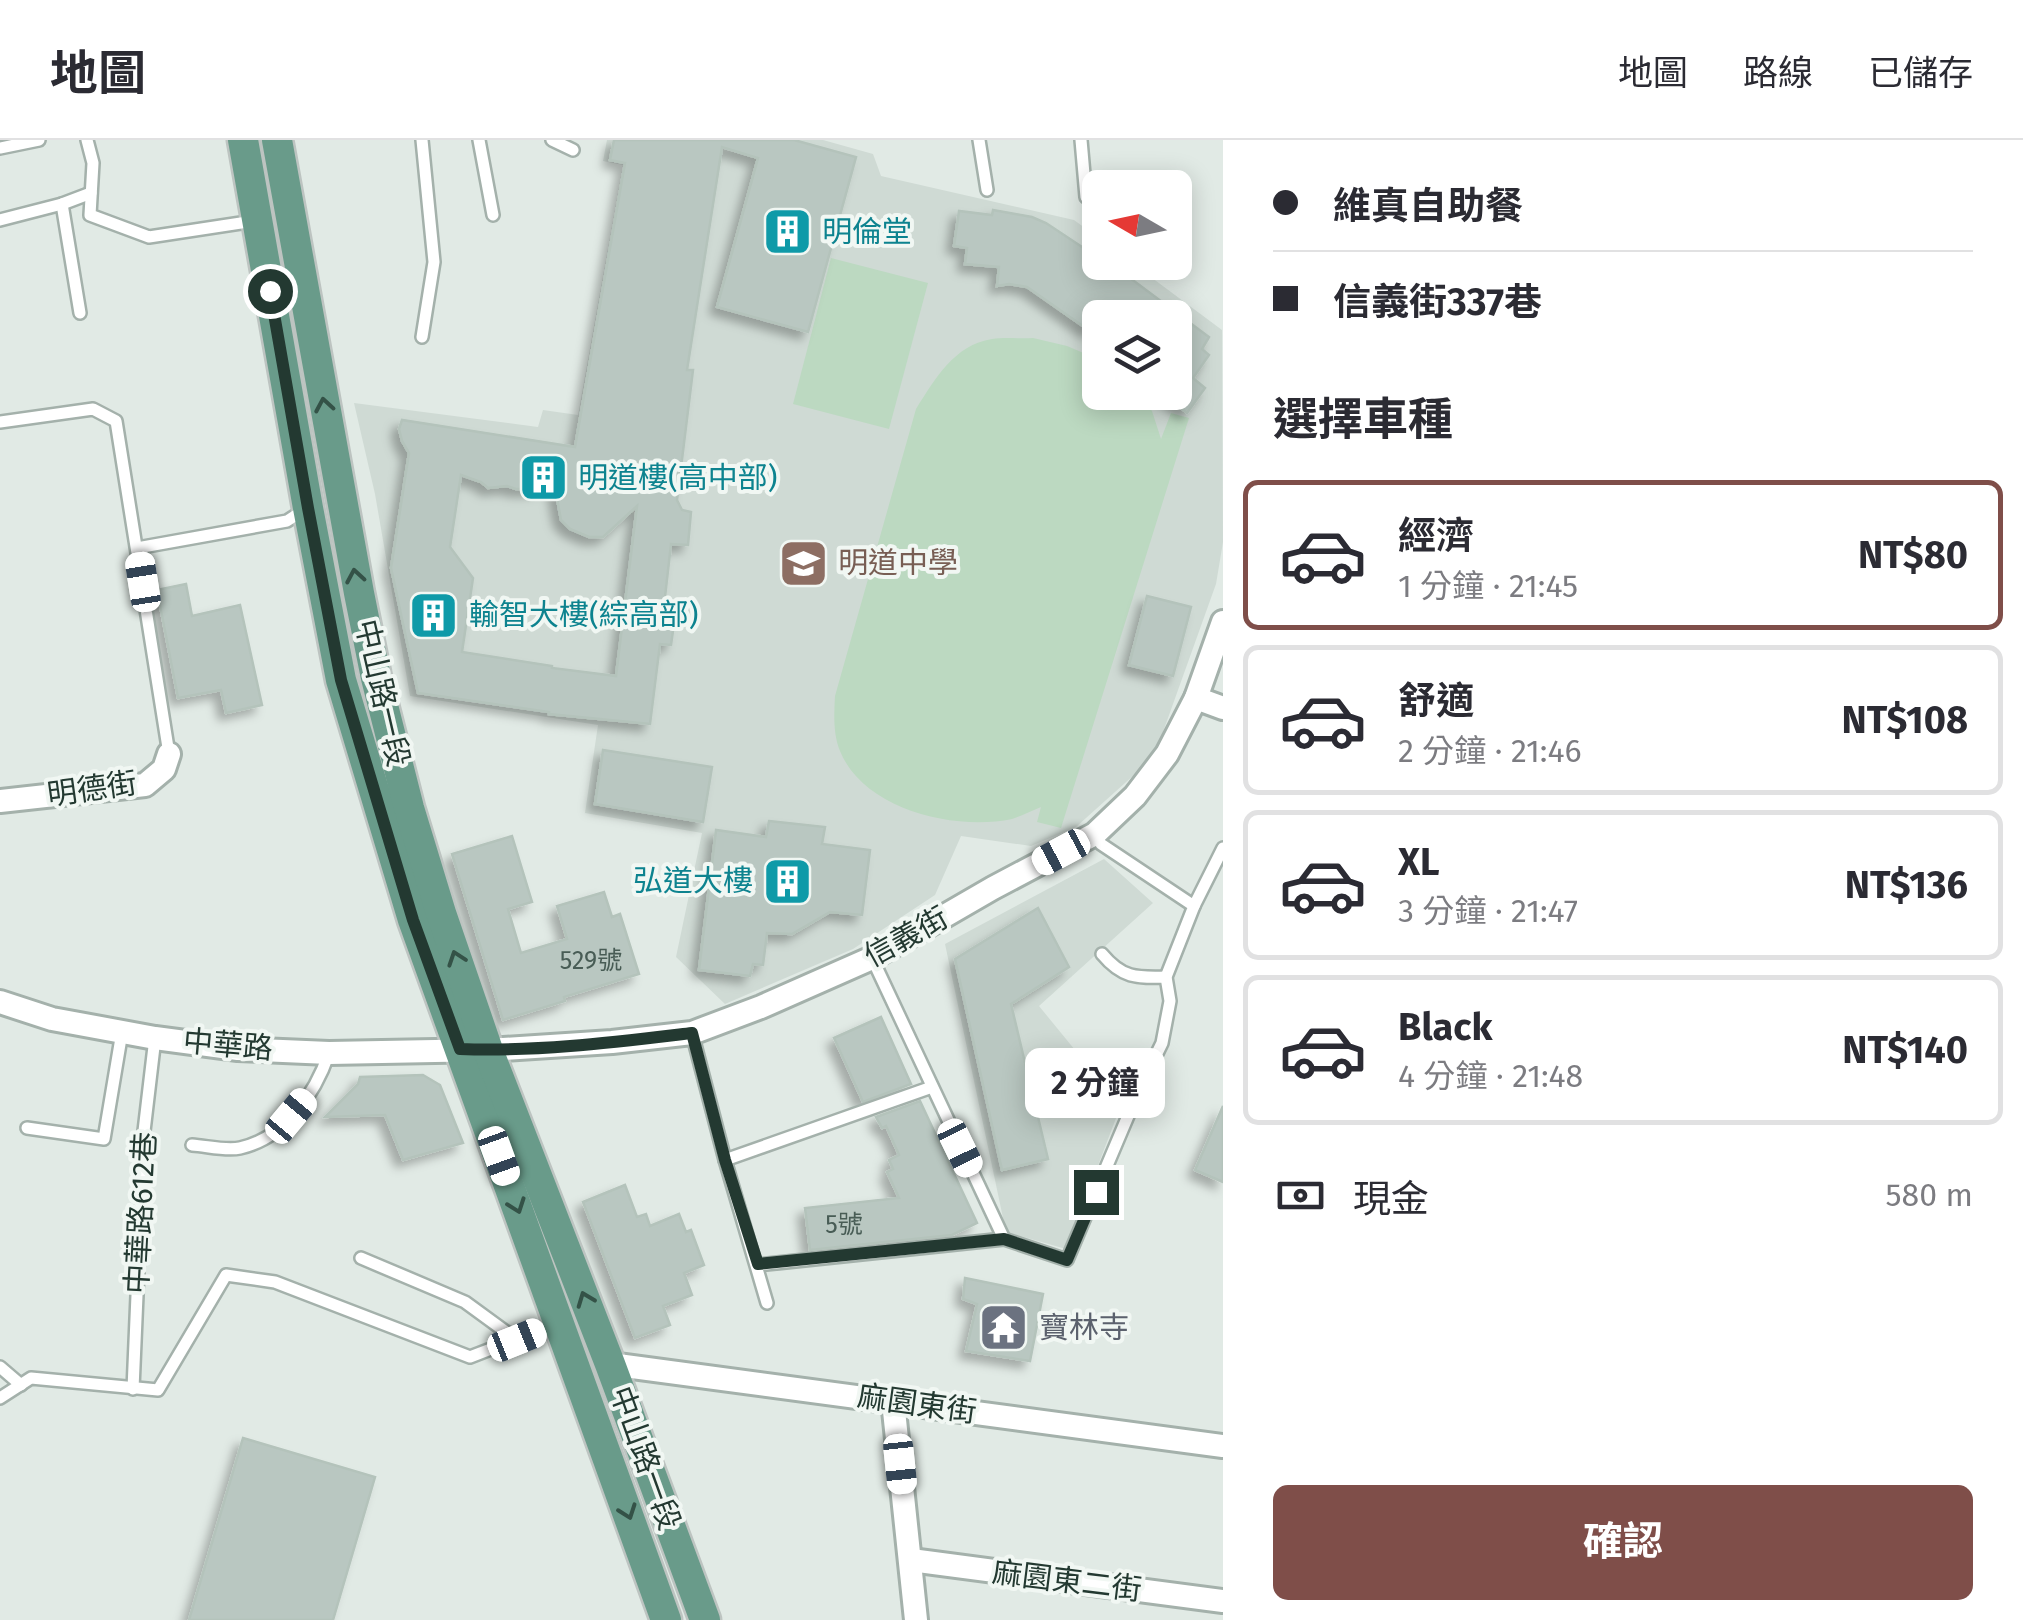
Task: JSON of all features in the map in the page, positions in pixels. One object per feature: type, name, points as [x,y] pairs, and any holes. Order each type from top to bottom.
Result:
[{"type":"main road","name":"中山路一段","points":[[243,140],[341,680],[413,920],[474,1049],[610,1364],[704,1620]]},
{"type":"main road","name":"中山路一段","points":[[277,140],[376,678],[410,808],[474,1049],[560,1322],[666,1620]]},
{"type":"street","name":"信義街","points":[[474,1049],[612,1042],[692,1033],[872,958],[1095,834],[1135,796],[1167,754],[1196,698],[1223,622]]},
{"type":"street","points":[[1196,698],[1223,708]]},
{"type":"street","name":"明德街","points":[[0,801],[145,786],[164,769],[169,754]]},
{"type":"street","name":"中華路","points":[[0,1002],[52,1020],[238,1049],[329,1053],[474,1049]]},
{"type":"street","name":"麻園東街","points":[[610,1364],[1223,1446]]},
{"type":"street","points":[[893,1401],[916,1620]]},
{"type":"street","name":"麻園東二街","points":[[911,1560],[1223,1601]]},
{"type":"lane","points":[[0,148],[39,140]]},
{"type":"lane","points":[[87,140],[92,163],[90,216],[150,238],[258,220]]},
{"type":"lane","points":[[422,140],[434,262],[422,337]]},
{"type":"lane","points":[[479,140],[493,215]]},
{"type":"lane","points":[[552,140],[573,150]]},
{"type":"lane","points":[[979,140],[987,190]]},
{"type":"lane","points":[[1081,140],[1084,170]]},
{"type":"lane","points":[[0,220],[91,192]]},
{"type":"lane","points":[[62,204],[80,314]]},
{"type":"lane","points":[[0,422],[93,409],[116,421],[169,754]]},
{"type":"lane","points":[[137,548],[287,521],[308,508]]},
{"type":"lane","points":[[1095,834],[1101,844],[1194,906]]},
{"type":"lane","points":[[758,1264],[1004,1239],[1067,1260],[1162,1043],[1170,1002],[1166,977],[1194,906],[1223,848]]},
{"type":"lane","points":[[1102,954],[1116,970],[1143,978],[1166,977]]},
{"type":"lane","points":[[872,958],[1004,1239]]},
{"type":"lane","points":[[27,1128],[104,1139],[122,1032]]},
{"type":"lane","points":[[692,1033],[768,1302]]},
{"type":"lane","name":"中華路612巷","points":[[133,1388],[144,1131],[155,1038]]},
{"type":"lane","points":[[192,1145],[237,1148],[269,1136],[308,1097],[329,1053]]},
{"type":"lane","points":[[725,1160],[932,1087]]},
{"type":"lane","points":[[361,1258],[465,1302],[517,1340]]},
{"type":"lane","points":[[0,1398],[31,1378],[158,1390],[226,1275],[274,1282],[470,1357],[560,1322]]},
{"type":"lane","points":[[0,1367],[20,1384]]},
{"type":"shaded area","name":"明道中學","points":[[607,140],[823,140],[873,154],[881,176],[1074,220],[1082,226],[1082,280],[1155,280],[1182,300],[1082,300],[1082,410],[1192,410],[1192,308],[1222,330],[1223,542],[1216,584],[1154,757],[1076,827],[1031,846],[961,836],[935,895],[853,949],[725,1004],[676,957],[702,833],[585,813],[598,725],[410,696],[375,494],[354,403],[538,427],[543,410],[578,415],[623,165],[603,161]]},
{"type":"shaded area","points":[[1104,859],[1153,903],[1039,1006],[1084,1061],[1073,1092],[1118,1113],[1066,1249],[1006,1232],[945,944]]},
{"type":"green space","points":[[831,258],[928,283],[889,429],[793,404]]},
{"type":"green space","points":[[1033,338],[1082,352],[1082,410],[1151,410],[1161,439],[1171,413],[1189,418],[1061,828],[1037,822],[1041,807],[1012,819],[964,822],[914,812],[890,802],[852,771],[840,751],[834,724],[835,696],[916,409],[956,356],[992,339]]},
{"type":"building","points":[[614,140],[794,140],[856,157],[808,332],[717,307],[758,158],[722,147],[687,370],[693,370],[677,500],[682,510],[691,512],[688,545],[671,544],[662,623],[674,624],[671,645],[660,644],[650,724],[549,714],[418,693],[391,568],[409,453],[399,429],[402,420],[575,447],[625,163],[610,160]],"holes":[[[461,475],[488,488],[516,489],[554,483],[561,520],[570,529],[589,537],[603,537],[637,506],[616,676],[462,652],[473,578],[450,547]]]},
{"type":"building","points":[[993,210],[1046,223],[1082,247],[1082,280],[1132,280],[1159,300],[1082,300],[1082,325],[1027,287],[997,286],[999,267],[965,264],[967,248],[954,246],[959,211],[992,215]]},
{"type":"building","points":[[1192,324],[1209,337],[1202,349],[1209,355],[1193,378],[1205,388],[1192,406]]},
{"type":"building","points":[[186,584],[192,616],[240,605],[262,705],[226,713],[221,690],[178,698],[157,590]]},
{"type":"building","points":[[1147,596],[1191,607],[1173,676],[1129,665]]},
{"type":"building","points":[[603,750],[712,767],[703,822],[595,804]]},
{"type":"building","name":"弘道大樓","points":[[769,821],[825,827],[822,844],[870,850],[862,915],[830,912],[792,934],[767,933],[763,965],[753,964],[750,976],[699,970],[716,830],[766,837]]},
{"type":"building","points":[[512,836],[532,902],[508,909],[521,953],[567,939],[557,906],[604,892],[612,917],[620,914],[639,974],[503,1020],[452,854]]},
{"type":"building","points":[[1038,908],[1069,967],[1011,1004],[1048,1159],[1002,1170],[955,959]]},
{"type":"building","points":[[881,1017],[911,1084],[863,1102],[834,1038]]},
{"type":"building","points":[[423,1075],[440,1085],[463,1143],[403,1160],[385,1115],[325,1117],[358,1084],[360,1077]]},
{"type":"building","points":[[920,1101],[977,1223],[952,1235],[810,1250],[805,1208],[899,1198],[887,1172],[893,1169],[889,1160],[899,1155],[886,1126],[882,1128],[876,1117]]},
{"type":"building","points":[[1223,1106],[1223,1182],[1195,1170]]},
{"type":"building","points":[[625,1185],[637,1217],[646,1214],[650,1226],[679,1214],[686,1232],[691,1230],[704,1265],[684,1273],[692,1295],[663,1306],[670,1325],[635,1338],[583,1202]]},
{"type":"building","name":"寶林寺","points":[[965,1278],[1043,1294],[1030,1361],[966,1351],[977,1304],[963,1299]]},
{"type":"building","points":[[243,1438],[375,1477],[333,1620],[189,1620]]},
{"type":"place","name":"明倫堂","points":[[787,232]]},
{"type":"place","name":"明道樓(高中部)","points":[[543,478]]},
{"type":"place","name":"明道中學","points":[[803,563]]},
{"type":"place","name":"輸智大樓(綜高部)","points":[[434,615]]},
{"type":"place","name":"弘道大樓","points":[[788,881]]},
{"type":"place","name":"寶林寺","points":[[1004,1328]]},
{"type":"route","points":[[270,291],[341,680],[413,920],[460,1049],[612,1042],[692,1033],[725,1160],[758,1264],[1004,1239],[1067,1260],[1096,1192]]}]
